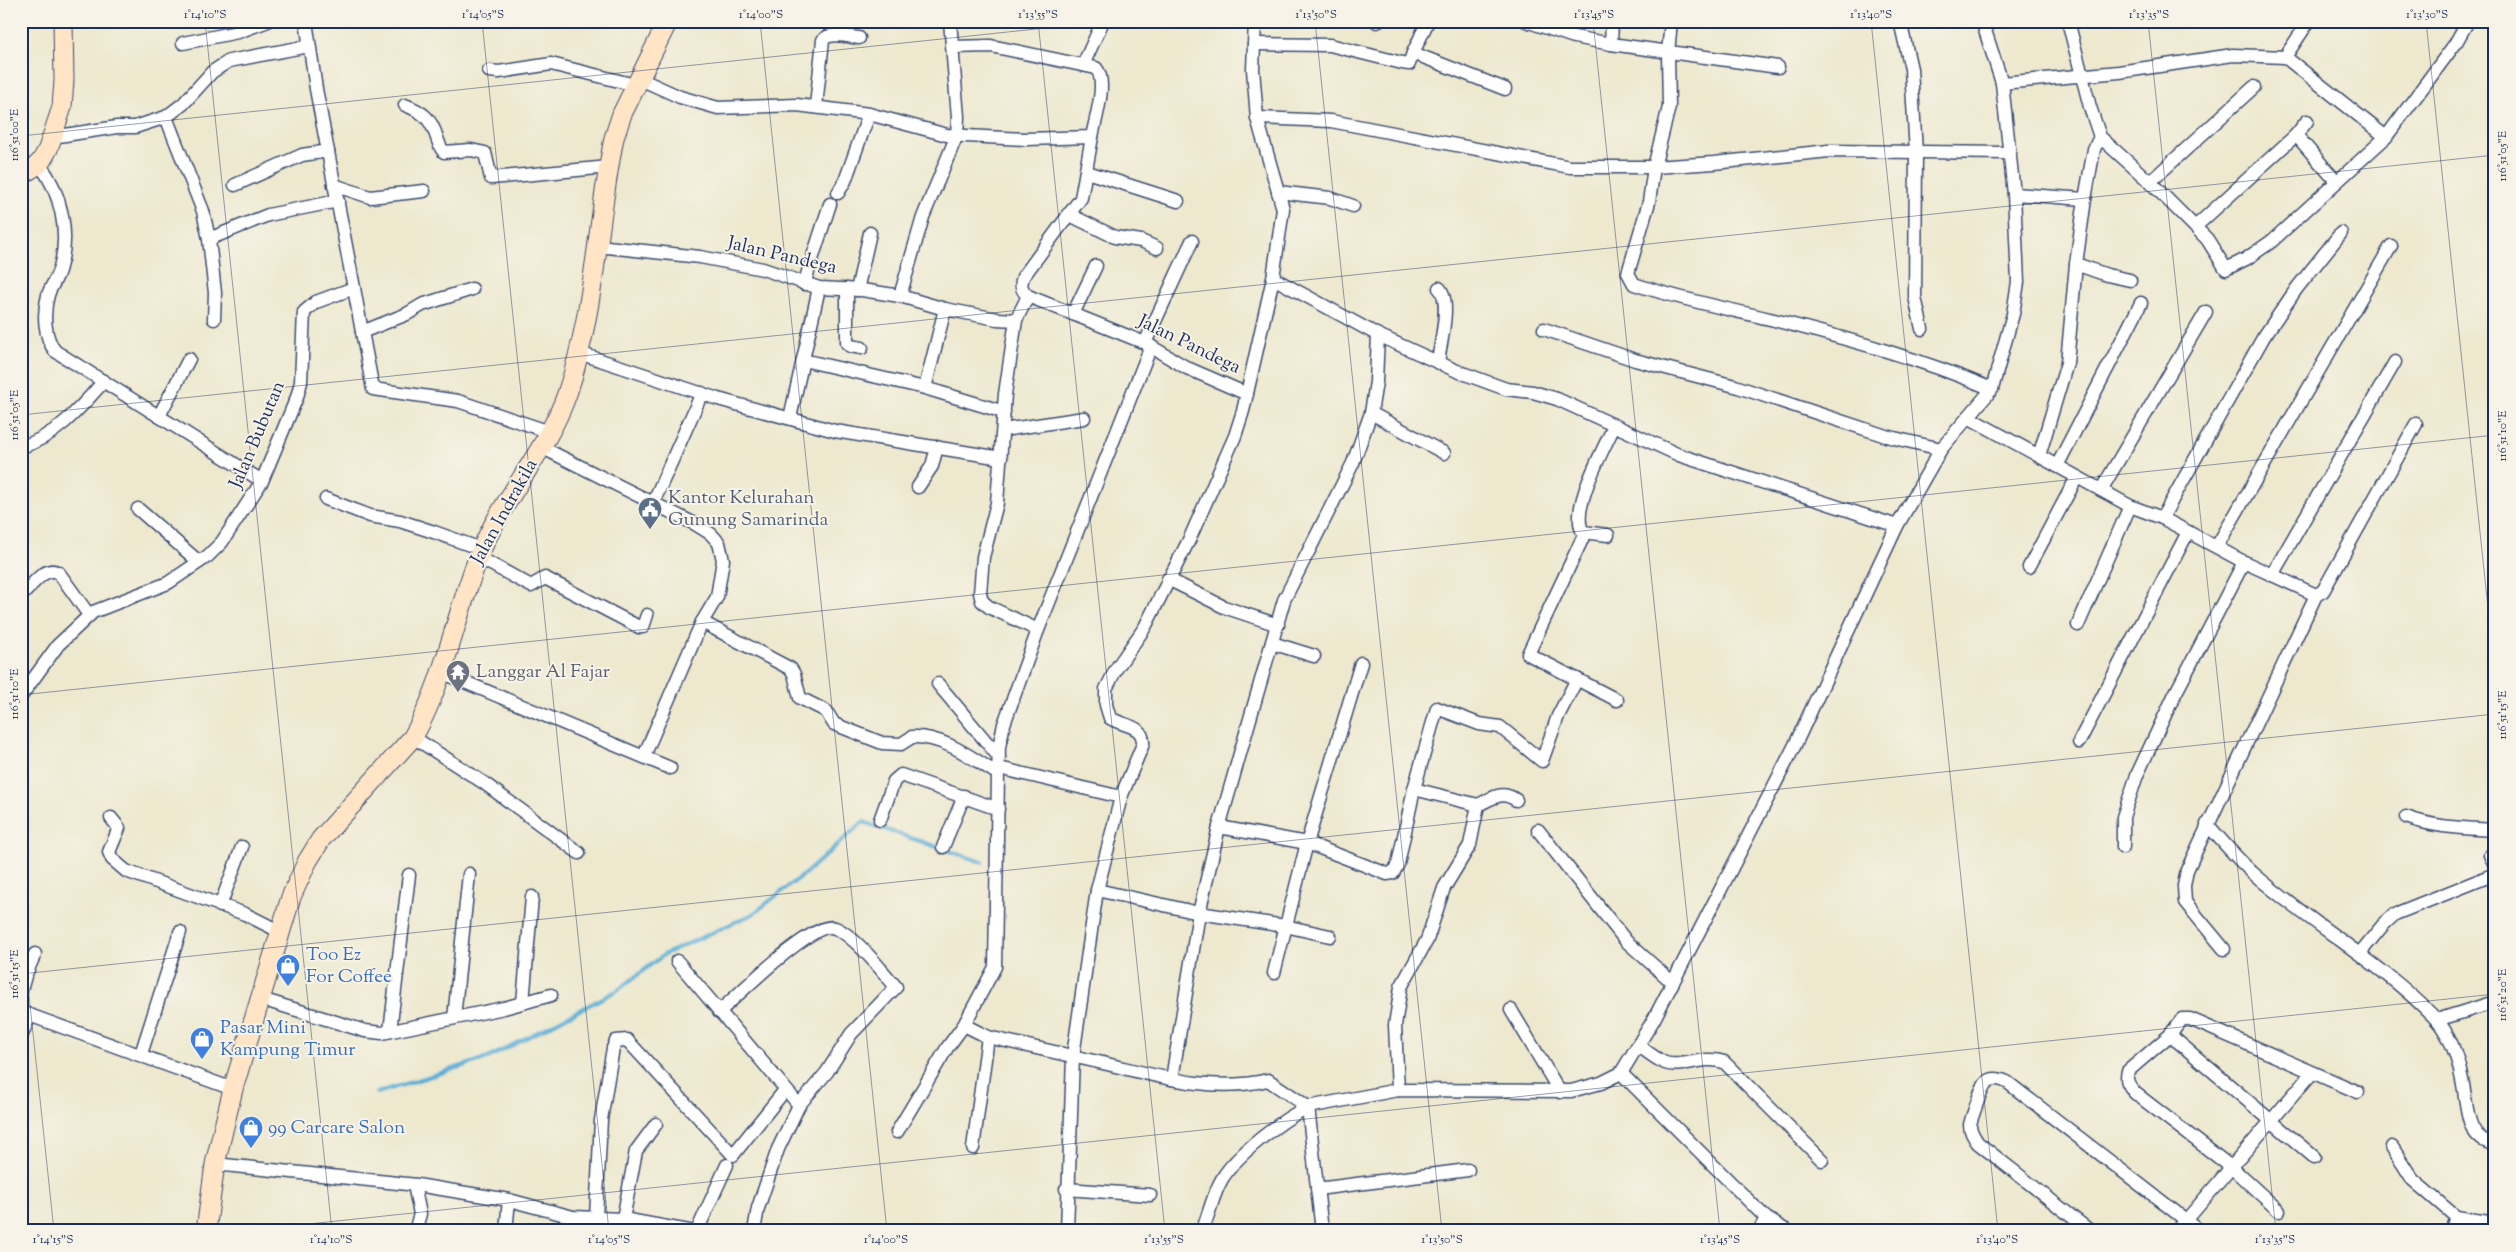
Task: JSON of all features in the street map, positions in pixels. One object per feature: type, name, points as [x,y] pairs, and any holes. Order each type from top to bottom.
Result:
[{"type":"street","points":[[21,175],[39,164],[52,137],[62,107],[64,81],[62,21]]},
{"type":"street","points":[[183,43],[238,32],[268,21]]},
{"type":"street","points":[[306,21],[334,185],[373,389],[458,401],[546,439],[653,503],[695,524],[711,534],[719,543],[723,560],[717,598],[702,622],[644,756]]},
{"type":"street","name":"Jalan Indrakila","points":[[206,1231],[215,1164],[233,1089],[299,879],[321,839],[413,737],[426,713],[441,672],[468,582],[480,553],[546,439],[567,394],[579,353],[598,246],[608,167],[622,114],[668,21]]},
{"type":"street","points":[[900,296],[923,217],[956,135],[954,47],[950,21]]},
{"type":"street","points":[[1083,65],[1103,21]]},
{"type":"street","points":[[1067,1231],[1066,1189],[1073,1056],[1097,890],[1121,797],[1143,738],[1138,729],[1110,718],[1105,693],[1116,669],[1145,627],[1190,538],[1235,436],[1247,394],[1273,278],[1283,209],[1257,118],[1253,69],[1255,21]]},
{"type":"street","points":[[1254,44],[1330,45],[1409,64],[1428,21]]},
{"type":"street","points":[[1526,21],[1574,38],[1668,53],[1778,67]]},
{"type":"street","points":[[1611,44],[1612,21]]},
{"type":"street","points":[[1672,21],[1668,53],[1669,106],[1654,167],[1649,202],[1628,274],[1634,284],[1710,307],[1770,319],[1849,341],[1958,374],[1992,389]]},
{"type":"street","points":[[1900,21],[1911,69],[1916,154],[1915,297],[1922,329]]},
{"type":"street","points":[[1202,1231],[1222,1179],[1248,1149],[1297,1112],[1308,1107],[1398,1090],[1572,1091],[1601,1082],[1621,1073],[1672,982],[1794,746],[1897,526],[1941,448],[1992,389],[2014,314],[2018,282],[2014,194],[2002,83],[1982,21]]},
{"type":"street","points":[[2068,21],[2090,108],[2100,136],[2150,182],[2207,239],[2226,269],[2246,259],[2272,241],[2386,137],[2455,44],[2468,21]]},
{"type":"street","points":[[2285,57],[2309,21]]},
{"type":"street","points":[[816,106],[823,40],[827,36],[833,35],[859,38]]},
{"type":"street","points":[[52,137],[117,127],[135,127],[166,117],[184,104],[212,72],[229,61],[309,46]]},
{"type":"street","points":[[954,47],[991,46],[1096,68],[1101,77],[1082,198],[1068,214],[1023,276],[1021,285],[1023,292],[1028,296],[1016,320],[1004,412],[997,503],[983,557],[980,593],[982,601],[989,607],[1038,630]]},
{"type":"street","points":[[1413,53],[1505,89]]},
{"type":"street","points":[[2002,83],[2119,72],[2233,55],[2285,57],[2386,137]]},
{"type":"street","points":[[489,71],[500,72],[551,64],[637,82],[718,108],[796,104],[816,106],[868,114],[946,135],[1026,139],[1092,137]]},
{"type":"street","points":[[2150,182],[2254,87]]},
{"type":"street","points":[[405,105],[423,112],[433,123],[440,146],[444,152],[471,150],[484,153],[491,178],[608,167]]},
{"type":"street","points":[[838,192],[845,181],[868,114]]},
{"type":"street","points":[[166,117],[203,211],[209,239],[214,293],[214,319]]},
{"type":"street","points":[[1257,118],[1331,121],[1570,166],[1654,167],[1829,151],[1916,154],[2010,153]]},
{"type":"street","points":[[2195,227],[2296,136],[2307,121]]},
{"type":"street","points":[[2039,456],[2067,363],[2076,264],[2085,199],[2094,149],[2100,136]]},
{"type":"street","points":[[2296,136],[2336,181]]},
{"type":"street","points":[[235,185],[302,156],[328,151]]},
{"type":"street","points":[[39,164],[51,182],[62,216],[64,238],[60,268],[48,295],[46,315],[49,344],[55,351],[262,481]]},
{"type":"street","points":[[1087,172],[1178,201]]},
{"type":"street","points":[[334,185],[370,197],[424,191]]},
{"type":"street","points":[[1278,192],[1330,198],[1353,206]]},
{"type":"street","points":[[2014,194],[2085,199]]},
{"type":"street","points":[[209,239],[268,215],[338,201]]},
{"type":"street","points":[[804,284],[830,204]]},
{"type":"street","points":[[1068,214],[1115,237],[1141,241],[1157,248]]},
{"type":"street","points":[[862,348],[850,346],[847,343],[852,289],[870,233]]},
{"type":"street","points":[[2162,518],[2263,338],[2297,288],[2341,233]]},
{"type":"street","points":[[897,1132],[947,1048],[964,1025],[995,966],[999,766],[1004,724],[1038,630],[1148,344],[1192,242]]},
{"type":"street","name":"Jalan Pandega","points":[[598,246],[700,257],[763,269],[819,288],[852,289],[900,296],[945,309],[997,319],[1016,320]]},
{"type":"street","points":[[2217,546],[2391,246]]},
{"type":"street","points":[[2076,264],[2107,275],[2130,280]]},
{"type":"street","points":[[1073,314],[1096,266]]},
{"type":"street","points":[[1273,278],[1378,335],[1438,362],[1506,389],[1533,392],[1558,399],[1679,456],[1897,526]]},
{"type":"street","name":"Jalan Bubutan","points":[[21,696],[58,645],[89,615],[168,582],[208,556],[232,531],[262,481],[302,382],[304,312],[316,302],[354,288]]},
{"type":"street","points":[[790,418],[819,288]]},
{"type":"street","points":[[1438,362],[1446,303],[1443,292],[1439,288]]},
{"type":"street","points":[[362,332],[408,314],[422,305],[472,289]]},
{"type":"street","name":"Jalan Pandega","points":[[1028,296],[1148,344],[1187,368],[1247,394]]},
{"type":"street","points":[[2057,466],[2141,303]]},
{"type":"street","points":[[925,388],[945,309]]},
{"type":"street","points":[[2100,490],[2206,312]]},
{"type":"street","points":[[1544,329],[1635,360],[1735,386],[1886,436],[1941,448]]},
{"type":"street","points":[[1172,1079],[1199,913],[1219,827],[1284,600],[1353,463],[1371,413],[1376,382],[1378,335]]},
{"type":"street","points":[[579,353],[702,393],[835,431],[1001,458]]},
{"type":"street","points":[[159,416],[189,359]]},
{"type":"street","points":[[803,360],[925,388],[1004,412]]},
{"type":"street","points":[[2272,575],[2395,362]]},
{"type":"street","points":[[21,447],[51,434],[84,404],[104,381]]},
{"type":"street","points":[[653,503],[702,393]]},
{"type":"street","points":[[1371,413],[1444,453]]},
{"type":"street","points":[[1968,417],[2130,506],[2162,518],[2244,562],[2316,595]]},
{"type":"street","points":[[1003,430],[1084,418]]},
{"type":"street","points":[[2224,949],[2185,902],[2184,886],[2188,870],[2207,824],[2262,714],[2316,595],[2323,591],[2416,424]]},
{"type":"street","points":[[1585,533],[1579,523],[1579,512],[1587,486],[1614,426]]},
{"type":"street","points":[[918,488],[932,466],[936,447]]},
{"type":"street","points":[[2030,567],[2077,477]]},
{"type":"street","points":[[326,499],[370,516],[400,521],[434,532],[480,553],[531,586],[540,579],[545,578],[639,627],[643,627],[647,615]]},
{"type":"street","points":[[2078,625],[2130,506]]},
{"type":"street","points":[[138,509],[199,562]]},
{"type":"street","points":[[2079,742],[2188,532]]},
{"type":"street","points":[[1585,533],[1608,535]]},
{"type":"street","points":[[1585,533],[1528,654],[1617,700]]},
{"type":"street","points":[[2124,847],[2123,817],[2137,775],[2174,696],[2244,562]]},
{"type":"street","points":[[21,596],[47,571],[54,570],[89,615]]},
{"type":"street","points":[[1168,579],[1224,607],[1278,625]]},
{"type":"street","points":[[702,622],[790,669],[800,698],[826,711],[834,724],[882,743],[894,745],[901,744],[912,736],[928,738],[999,766],[1121,797]]},
{"type":"street","points":[[1272,643],[1314,656]]},
{"type":"street","points":[[1274,973],[1308,843],[1361,663]]},
{"type":"street","points":[[441,672],[670,768]]},
{"type":"street","points":[[1219,827],[1308,843],[1387,874],[1393,873],[1398,864],[1414,790],[1437,708],[1479,724],[1500,727],[1542,760],[1558,716],[1576,679]]},
{"type":"street","points":[[938,684],[999,766]]},
{"type":"street","points":[[413,737],[484,783],[579,853]]},
{"type":"street","points":[[880,820],[894,781],[901,775],[964,796],[998,810]]},
{"type":"street","points":[[1414,790],[1478,806],[1500,794],[1508,795],[1516,800]]},
{"type":"street","points":[[943,847],[964,796]]},
{"type":"street","points":[[1398,1090],[1395,1025],[1401,987],[1427,940],[1444,888],[1470,844],[1478,806]]},
{"type":"street","points":[[2406,817],[2436,825],[2469,830],[2495,830]]},
{"type":"street","points":[[111,818],[119,828],[108,852],[118,865],[126,871],[220,906],[281,932]]},
{"type":"street","points":[[2207,824],[2253,873],[2360,953],[2437,1020],[2455,1051],[2463,1081],[2467,1117],[2478,1137],[2486,1143],[2495,1144]]},
{"type":"street","points":[[1538,830],[1626,941],[1672,982]]},
{"type":"street","points":[[220,906],[242,847]]},
{"type":"street","points":[[454,1018],[469,874]]},
{"type":"street","points":[[2360,953],[2382,924],[2395,914],[2495,874]]},
{"type":"street","points":[[390,1031],[409,875]]},
{"type":"street","points":[[1097,890],[1199,913],[1285,926],[1330,936]]},
{"type":"street","points":[[522,1003],[532,897]]},
{"type":"street","points":[[719,1012],[794,946],[818,930],[827,927],[836,928],[863,950],[896,987],[852,1034],[827,1072],[799,1105],[775,1157],[758,1208],[754,1231]]},
{"type":"street","points":[[141,1054],[180,932]]},
{"type":"street","points":[[21,990],[35,954]]},
{"type":"street","points":[[677,961],[799,1105]]},
{"type":"street","points":[[261,999],[365,1031],[390,1031],[551,995]]},
{"type":"street","points":[[2437,1020],[2495,1002]]},
{"type":"street","points":[[1511,1010],[1560,1092]]},
{"type":"street","points":[[21,1037],[26,1013],[233,1089]]},
{"type":"street","points":[[2279,1211],[2231,1168],[2135,1093],[2126,1078],[2128,1071],[2170,1035],[2182,1019],[2190,1019],[2358,1092]]},
{"type":"street","points":[[964,1025],[988,1037],[1172,1079],[1214,1086],[1244,1085],[1268,1080],[1308,1107],[1322,1231]]},
{"type":"street","points":[[2170,1035],[2272,1119],[2314,1157]]},
{"type":"street","points":[[973,1148],[988,1037]]},
{"type":"street","points":[[596,1217],[601,1120],[612,1048],[616,1041],[627,1040],[734,1155],[785,1090]]},
{"type":"street","points":[[1638,1045],[1665,1063],[1678,1064],[1712,1058],[1724,1062],[1822,1160]]},
{"type":"street","points":[[1621,1073],[1766,1218],[1787,1231]]},
{"type":"street","points":[[2176,1231],[2312,1073]]},
{"type":"street","points":[[2090,1231],[1978,1143],[1972,1133],[1970,1124],[1983,1087],[1989,1080],[1997,1078],[2007,1082],[2200,1231]]},
{"type":"street","points":[[623,1219],[636,1151],[656,1124]]},
{"type":"street","points":[[2392,1147],[2413,1180],[2456,1217],[2495,1223]]},
{"type":"street","points":[[215,1164],[414,1185],[509,1200],[573,1217],[623,1219],[690,1230],[727,1165]]},
{"type":"street","points":[[1317,1189],[1468,1170]]},
{"type":"street","points":[[414,1185],[420,1214],[415,1231]]},
{"type":"street","points":[[1066,1189],[1150,1194]]},
{"type":"street","points":[[506,1231],[509,1200]]},
{"type":"street","points":[[571,1231],[573,1217]]},
{"type":"street","points":[[2451,1231],[2456,1217]]},
{"type":"street","points":[[1759,1231],[1766,1218]]},
{"type":"waterway","points":[[377,1093],[488,1058],[618,990],[665,954],[753,914],[807,872],[863,822],[982,862]]},
{"type":"place","name":"Kantor Kelurahan Gunung Samarinda","points":[[650,530]]},
{"type":"place","name":"Langgar Al Fajar","points":[[458,693]]},
{"type":"place","name":"Too Ez For Coffee","points":[[288,987]]},
{"type":"place","name":"Pasar Mini Kampung Timur","points":[[202,1060]]},
{"type":"place","name":"99 Carcare Salon","points":[[251,1149]]}]
